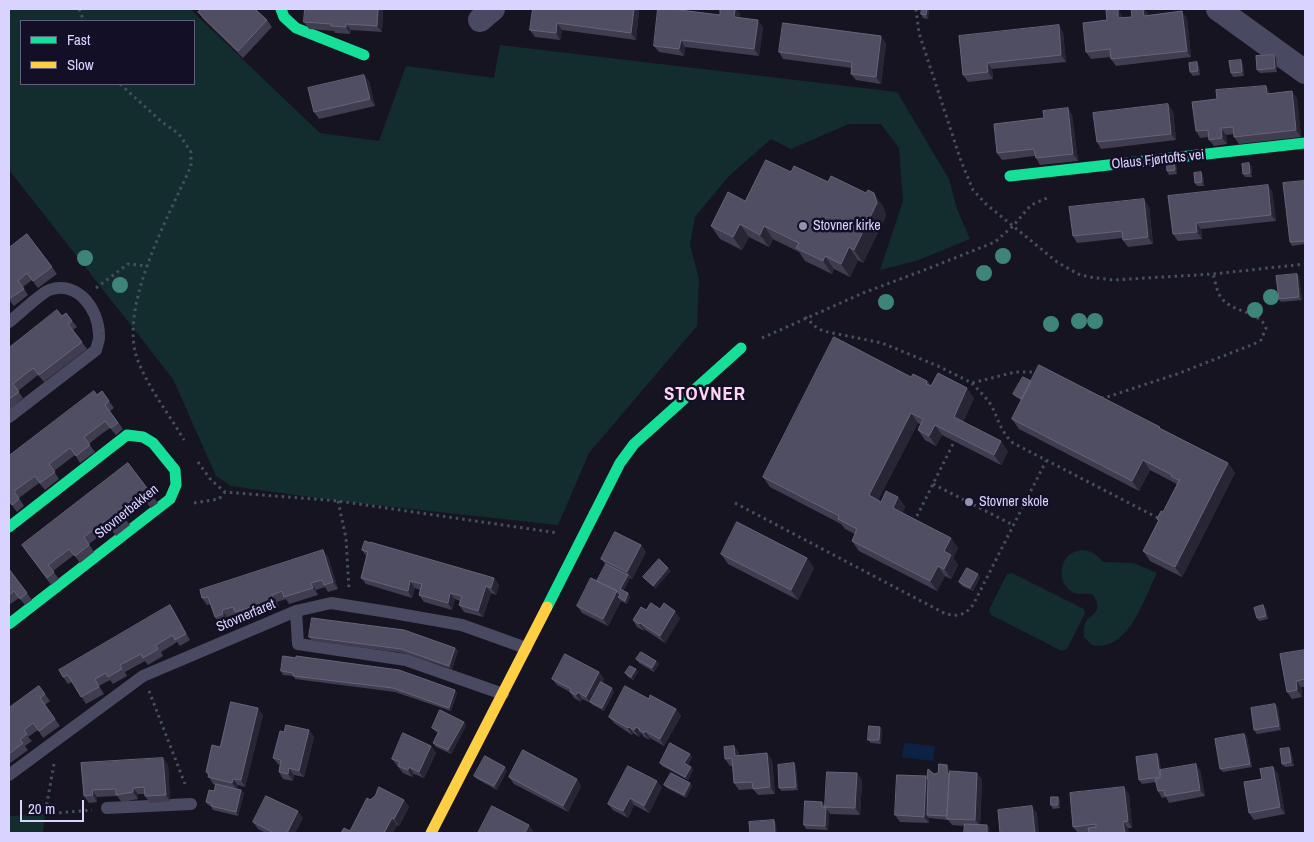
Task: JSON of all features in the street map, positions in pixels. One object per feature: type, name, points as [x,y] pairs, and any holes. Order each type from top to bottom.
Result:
[{"type":"street","points":[[281,9],[284,17],[296,28],[364,55]]},
{"type":"street","points":[[1218,9],[1305,72]]},
{"type":"street","name":"Olaus Fjørtofts vei","points":[[1010,176],[1305,143]]},
{"type":"street","points":[[431,833],[620,463],[634,444],[741,348]]},
{"type":"street","name":"Stovnerbakken","points":[[9,527],[127,435],[143,437],[153,443],[175,470],[176,485],[170,500],[9,624]]},
{"type":"lane","points":[[9,322],[48,290],[68,288],[83,297],[92,308],[100,335],[96,350],[9,417]]},
{"type":"lane","name":"Stovnerfaret","points":[[9,775],[143,676],[296,611],[331,603],[462,625],[526,648]]},
{"type":"lane","points":[[296,611],[298,644],[406,660],[502,694]]},
{"type":"lane","points":[[107,808],[191,804]]},
{"type":"path","points":[[916,9],[919,33],[968,180],[979,197],[1056,262],[1073,272],[1089,278],[1113,280],[1213,274],[1305,264]]},
{"type":"path","points":[[121,85],[162,122],[179,134],[191,152],[191,166],[140,284],[132,332],[138,360],[145,376],[187,444]]},
{"type":"path","points":[[741,348],[863,293],[985,247],[1002,237],[1031,205],[1050,196],[1048,172]]},
{"type":"path","points":[[83,297],[128,264],[148,266]]},
{"type":"path","points":[[1097,397],[1107,397],[1178,374],[1261,340],[1266,328],[1264,322],[1226,303],[1219,294],[1213,274]]},
{"type":"path","points":[[805,318],[824,331],[882,343],[938,366],[972,383],[990,402],[1004,435],[1013,443],[1162,520]]},
{"type":"path","points":[[972,383],[1015,372],[1044,372]]},
{"type":"path","points":[[914,523],[953,444]]},
{"type":"path","points":[[196,459],[211,480],[225,492],[338,501],[526,527],[581,538]]},
{"type":"path","points":[[735,503],[952,616],[960,615],[970,609],[1046,461]]},
{"type":"path","points":[[933,484],[1013,525]]},
{"type":"path","points":[[170,500],[182,505],[218,499],[225,492]]},
{"type":"path","points":[[338,501],[346,538],[349,606]]},
{"type":"path","points":[[143,676],[185,784]]},
{"type":"path","points":[[67,731],[55,757],[45,814],[107,808]]},
{"type":"green space","points":[[9,9],[190,9],[320,133],[379,141],[406,66],[494,78],[500,45],[897,92],[949,179],[957,209],[970,239],[916,261],[880,270],[903,201],[899,148],[881,124],[849,124],[791,149],[771,139],[729,176],[695,217],[690,245],[699,279],[697,326],[589,453],[558,525],[338,501],[231,486],[216,476],[173,379],[9,170]]},
{"type":"green space","points":[[1080,550],[1093,553],[1103,562],[1134,563],[1157,573],[1133,622],[1116,641],[1105,645],[1092,645],[1084,637],[1085,624],[1097,609],[1094,597],[1091,594],[1077,594],[1071,591],[1062,579],[1062,570],[1066,558],[1073,552]]},
{"type":"green space","points":[[1012,573],[1084,609],[1085,613],[1067,649],[1062,651],[991,615],[989,610],[1007,574]]},
{"type":"green space","points":[[45,814],[43,833],[9,833],[9,816]]},
{"type":"water","points":[[904,743],[935,746],[933,761],[902,757]]},
{"type":"building","points":[[202,9],[255,9],[267,20],[238,51],[198,12]]},
{"type":"building","points":[[305,9],[378,9],[377,26],[346,24],[346,27],[304,22]]},
{"type":"building","points":[[533,9],[634,9],[631,33],[557,23],[556,33],[530,30]]},
{"type":"building","points":[[658,9],[720,15],[720,9],[735,9],[734,17],[758,20],[754,49],[681,40],[679,49],[654,46]]},
{"type":"building","points":[[922,9],[927,9],[926,15],[921,14]]},
{"type":"building","points":[[1118,9],[1118,18],[1132,17],[1131,9],[1143,9],[1144,16],[1182,11],[1187,51],[1111,59],[1110,49],[1086,52],[1083,23],[1107,20],[1106,11]]},
{"type":"building","points":[[783,23],[881,36],[876,77],[851,74],[852,62],[779,52]]},
{"type":"building","points":[[1059,25],[1061,55],[987,63],[988,72],[963,75],[959,36]]},
{"type":"building","points":[[1274,55],[1275,68],[1257,70],[1256,56]]},
{"type":"building","points":[[1241,60],[1242,72],[1231,73],[1229,61]]},
{"type":"building","points":[[1197,62],[1198,71],[1190,72],[1189,63]]},
{"type":"building","points":[[364,75],[370,99],[314,112],[308,88]]},
{"type":"building","points":[[1266,86],[1267,94],[1292,91],[1296,130],[1234,137],[1233,127],[1221,128],[1222,138],[1209,140],[1208,130],[1196,131],[1192,102],[1217,99],[1216,90]]},
{"type":"building","points":[[1168,104],[1171,134],[1097,142],[1093,113]]},
{"type":"building","points":[[1068,108],[1073,154],[1036,158],[1034,149],[997,153],[994,124],[1044,118],[1043,111]]},
{"type":"building","name":"Stovner kirke","points":[[766,160],[791,172],[794,166],[828,182],[831,176],[866,193],[868,190],[874,193],[877,203],[854,250],[849,247],[841,264],[825,256],[823,261],[796,248],[799,243],[764,226],[760,235],[740,224],[733,237],[711,226],[728,192],[745,201]]},
{"type":"building","points":[[1174,160],[1175,170],[1167,171],[1166,161]]},
{"type":"building","points":[[1249,163],[1250,173],[1243,174],[1242,164]]},
{"type":"building","points":[[1201,172],[1202,182],[1195,183],[1194,173]]},
{"type":"building","points":[[1304,181],[1305,241],[1290,242],[1283,183]]},
{"type":"building","points":[[1268,185],[1271,215],[1196,223],[1197,232],[1173,234],[1168,196]]},
{"type":"building","points":[[1144,199],[1148,237],[1123,240],[1122,231],[1073,236],[1069,207]]},
{"type":"building","points":[[27,234],[52,267],[33,281],[27,273],[18,281],[24,289],[9,299],[9,248]]},
{"type":"building","points":[[1297,274],[1299,297],[1279,299],[1276,276]]},
{"type":"building","points":[[57,310],[62,316],[66,313],[72,321],[68,324],[82,342],[39,375],[33,368],[13,384],[19,392],[9,399],[9,348]]},
{"type":"building","points":[[834,337],[911,377],[913,374],[927,381],[926,384],[931,386],[938,373],[967,388],[954,417],[1001,441],[994,455],[935,425],[929,436],[918,430],[923,419],[911,413],[869,495],[881,502],[886,491],[898,497],[893,508],[951,538],[944,551],[951,555],[944,569],[938,566],[930,581],[852,541],[857,529],[838,519],[839,516],[763,477]]},
{"type":"building","points":[[1039,365],[1228,463],[1175,567],[1143,551],[1159,520],[1157,519],[1161,511],[1163,512],[1180,479],[1178,480],[1143,460],[1132,481],[1012,419]]},
{"type":"building","points":[[1023,377],[1031,381],[1022,399],[1013,394]]},
{"type":"building","points":[[94,391],[97,395],[102,391],[109,401],[105,405],[118,423],[111,428],[105,421],[84,437],[90,445],[76,456],[70,448],[49,464],[55,472],[40,483],[35,476],[14,491],[19,499],[12,505],[9,501],[9,456]]},
{"type":"building","points":[[128,463],[153,496],[146,501],[140,494],[119,510],[125,518],[111,529],[105,521],[84,537],[89,545],[75,556],[69,549],[48,565],[54,572],[47,578],[22,545]]},
{"type":"building","points":[[737,522],[807,558],[791,590],[721,554]]},
{"type":"building","points":[[615,532],[641,545],[627,572],[601,559]]},
{"type":"building","points":[[365,541],[494,578],[491,588],[486,586],[478,611],[459,605],[462,596],[450,593],[448,603],[419,595],[422,584],[410,581],[408,591],[361,578],[368,552],[362,550]]},
{"type":"building","points":[[323,550],[333,582],[324,585],[322,580],[311,583],[313,588],[284,597],[282,591],[272,595],[274,600],[235,612],[233,607],[222,610],[223,614],[215,617],[208,597],[202,598],[200,590]]},
{"type":"building","points":[[659,559],[668,568],[653,586],[643,577]]},
{"type":"building","points":[[606,564],[628,575],[620,589],[628,593],[625,601],[618,597],[620,595],[617,591],[597,581]]},
{"type":"building","points":[[967,568],[978,574],[970,588],[959,582]]},
{"type":"building","points":[[9,569],[27,593],[20,599],[14,591],[9,595]]},
{"type":"building","points":[[591,578],[617,591],[603,619],[577,606]]},
{"type":"building","points":[[651,603],[660,609],[664,603],[675,611],[660,636],[633,620],[641,607],[646,610]]},
{"type":"building","points":[[170,605],[186,634],[175,640],[173,635],[156,645],[158,649],[143,658],[141,654],[120,665],[122,669],[108,677],[106,673],[95,679],[99,687],[81,697],[68,675],[63,677],[59,670]]},
{"type":"building","points":[[1263,605],[1266,616],[1257,618],[1254,608]]},
{"type":"building","points":[[312,618],[404,630],[455,648],[449,666],[401,649],[309,637]]},
{"type":"building","points":[[1305,650],[1305,679],[1296,681],[1297,690],[1287,692],[1280,654]]},
{"type":"building","points":[[641,652],[656,661],[652,668],[636,659]]},
{"type":"building","points":[[565,654],[599,672],[586,697],[578,692],[576,695],[570,692],[571,689],[552,679]]},
{"type":"building","points":[[283,656],[296,658],[296,656],[399,670],[455,690],[449,708],[393,688],[293,676],[293,673],[281,671]]},
{"type":"building","points":[[630,666],[636,669],[631,677],[625,673]]},
{"type":"building","points":[[601,682],[612,688],[602,708],[590,702]]},
{"type":"building","points":[[39,686],[45,694],[40,698],[55,719],[39,731],[33,723],[24,730],[27,734],[20,740],[23,743],[9,754],[9,708]]},
{"type":"building","points":[[625,686],[649,699],[650,695],[676,709],[660,739],[645,731],[644,733],[636,727],[634,730],[628,728],[609,717]]},
{"type":"building","points":[[231,702],[258,708],[241,780],[233,779],[232,783],[208,777],[209,773],[206,772],[212,745],[220,747]]},
{"type":"building","points":[[1275,704],[1279,726],[1254,730],[1251,708]]},
{"type":"building","points":[[440,710],[464,722],[448,750],[433,743],[439,731],[432,728]]},
{"type":"building","points":[[286,725],[309,730],[299,771],[289,768],[288,774],[279,772],[281,760],[273,758],[280,731],[284,732]]},
{"type":"building","points":[[869,726],[880,727],[879,740],[868,740]]},
{"type":"building","points":[[403,733],[431,746],[419,772],[409,767],[408,770],[398,766],[400,762],[392,759]]},
{"type":"building","points":[[1244,734],[1250,764],[1220,769],[1215,739]]},
{"type":"building","points":[[670,743],[690,754],[684,763],[691,767],[685,777],[660,763]]},
{"type":"building","points":[[734,746],[735,756],[767,753],[770,787],[753,789],[752,782],[734,783],[732,758],[725,759],[724,747]]},
{"type":"building","points":[[1289,748],[1291,762],[1282,764],[1280,749]]},
{"type":"building","points":[[523,750],[577,779],[563,806],[509,777]]},
{"type":"building","points":[[1157,754],[1160,777],[1139,780],[1136,757]]},
{"type":"building","points":[[485,756],[505,767],[494,786],[474,776]]},
{"type":"building","points":[[163,758],[166,795],[145,796],[144,787],[133,788],[133,792],[116,795],[116,789],[92,790],[93,795],[84,796],[81,763]]},
{"type":"building","points":[[794,763],[796,787],[779,788],[778,765]]},
{"type":"building","points":[[939,764],[947,765],[947,773],[949,774],[947,816],[927,815],[928,769],[934,774],[938,773]]},
{"type":"building","points":[[1196,764],[1200,790],[1165,796],[1164,790],[1158,791],[1155,779],[1161,778],[1160,770]]},
{"type":"building","points":[[628,766],[657,781],[644,806],[630,798],[623,811],[608,804]]},
{"type":"building","points":[[1273,767],[1280,807],[1249,813],[1244,782],[1262,779],[1260,769]]},
{"type":"building","points":[[950,771],[977,773],[975,820],[947,819]]},
{"type":"building","points":[[827,772],[857,773],[855,808],[825,807]]},
{"type":"building","points":[[671,773],[690,783],[684,795],[664,785]]},
{"type":"building","points":[[897,775],[926,776],[924,817],[895,815]]},
{"type":"building","points":[[216,784],[241,790],[236,812],[211,806],[211,803],[206,802],[209,790],[214,791]]},
{"type":"building","points":[[379,787],[404,800],[384,833],[341,833],[344,828],[350,831],[367,798],[370,800],[375,796]]},
{"type":"building","points":[[1124,787],[1128,821],[1123,822],[1125,833],[1089,833],[1088,828],[1096,827],[1096,824],[1073,827],[1070,793]]},
{"type":"building","points":[[266,796],[298,811],[287,833],[274,833],[253,822]]},
{"type":"building","points":[[1051,797],[1058,797],[1058,805],[1051,805]]},
{"type":"building","points":[[805,801],[822,802],[821,807],[826,807],[825,826],[804,825]]},
{"type":"building","points":[[492,806],[529,825],[525,833],[478,833]]},
{"type":"building","points":[[1032,806],[1035,833],[1000,833],[998,810]]},
{"type":"building","points":[[774,820],[775,833],[750,833],[749,822]]},
{"type":"building","points":[[965,824],[987,825],[987,833],[964,833]]},
{"type":"traffic: fast","points":[[281,9],[284,17],[296,28],[364,55]]},
{"type":"traffic: fast","points":[[1010,176],[1305,143]]},
{"type":"traffic: fast","points":[[547,607],[620,463],[634,444],[741,348]]},
{"type":"traffic: fast","points":[[9,527],[127,435],[143,437],[153,443],[175,470],[176,485],[170,499],[9,624]]},
{"type":"traffic: slow","points":[[431,833],[547,607]]},
{"type":"place","name":"Stovner kirke","points":[[803,226]]},
{"type":"place","name":"Stovner skole","points":[[969,502]]},
{"type":"district","name":"STOVNER","points":[[705,395]]}]
